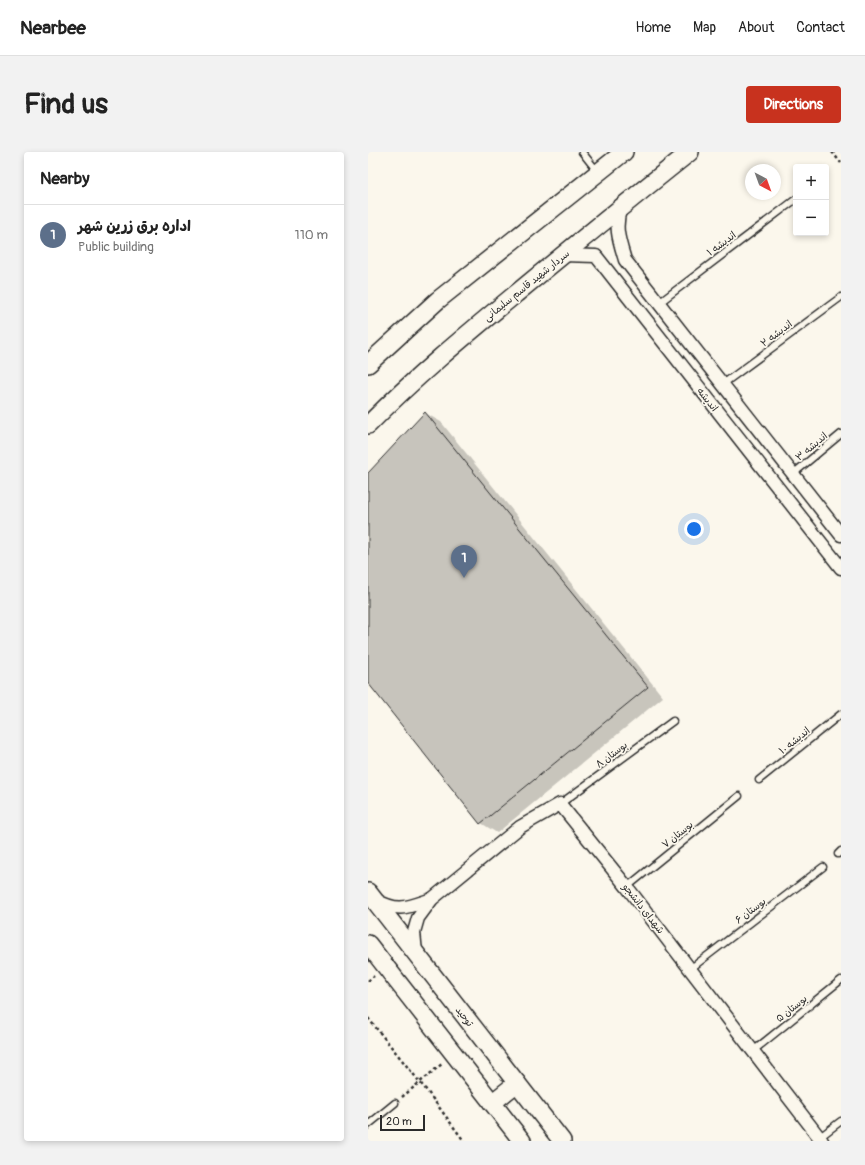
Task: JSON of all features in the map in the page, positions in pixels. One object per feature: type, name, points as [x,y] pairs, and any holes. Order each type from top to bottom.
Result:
[{"type":"main road","points":[[368,364],[438,300],[624,152]]},
{"type":"main road","name":"سردار شهید قاسم سلیمانی","points":[[368,425],[428,367],[621,206],[690,152]]},
{"type":"main road","name":"توحید","points":[[371,895],[562,1141]]},
{"type":"main road","points":[[368,944],[522,1141]]},
{"type":"main road","points":[[492,1103],[517,1083]]},
{"type":"street","name":"اندیشه","points":[[621,206],[617,218],[616,234],[625,260],[841,535]]},
{"type":"street","name":"اندیشه","points":[[562,255],[596,256],[841,568]]},
{"type":"street","points":[[608,272],[625,260]]},
{"type":"street","points":[[416,953],[414,932],[418,918],[432,899],[520,827],[560,804]]},
{"type":"street","name":"شهدای دانشجو","points":[[560,804],[627,887],[821,1139]]},
{"type":"street","points":[[371,895],[390,907],[398,908],[432,899]]},
{"type":"lane","points":[[582,152],[598,172]]},
{"type":"lane","name":"اندیشه ۱","points":[[659,303],[795,200]]},
{"type":"lane","name":"اندیشه ۲","points":[[723,384],[841,297]]},
{"type":"lane","name":"اندیشه ۳","points":[[793,474],[841,434]]},
{"type":"lane","name":"اندیشه ۱۰","points":[[759,780],[841,714]]},
{"type":"lane","name":"بوستان ۸","points":[[560,804],[673,721]]},
{"type":"lane","name":"بوستان ۷","points":[[627,887],[739,796]]},
{"type":"lane","name":"بوستان ۶","points":[[690,969],[823,868]]},
{"type":"lane","name":"بوستان ۵","points":[[753,1051],[841,980]]},
{"type":"lane","points":[[368,1125],[395,1103]]},
{"type":"lane","points":[[821,1139],[841,1121]]},
{"type":"path","points":[[832,152],[841,164]]},
{"type":"path","points":[[368,1018],[420,1082],[464,1141]]},
{"type":"path","points":[[395,1103],[455,1055]]},
{"type":"building","points":[[425,412],[648,687],[480,824],[368,683],[368,473]]},
{"type":"place","name":"اداره برق زرین شهر","points":[[464,578]]}]
